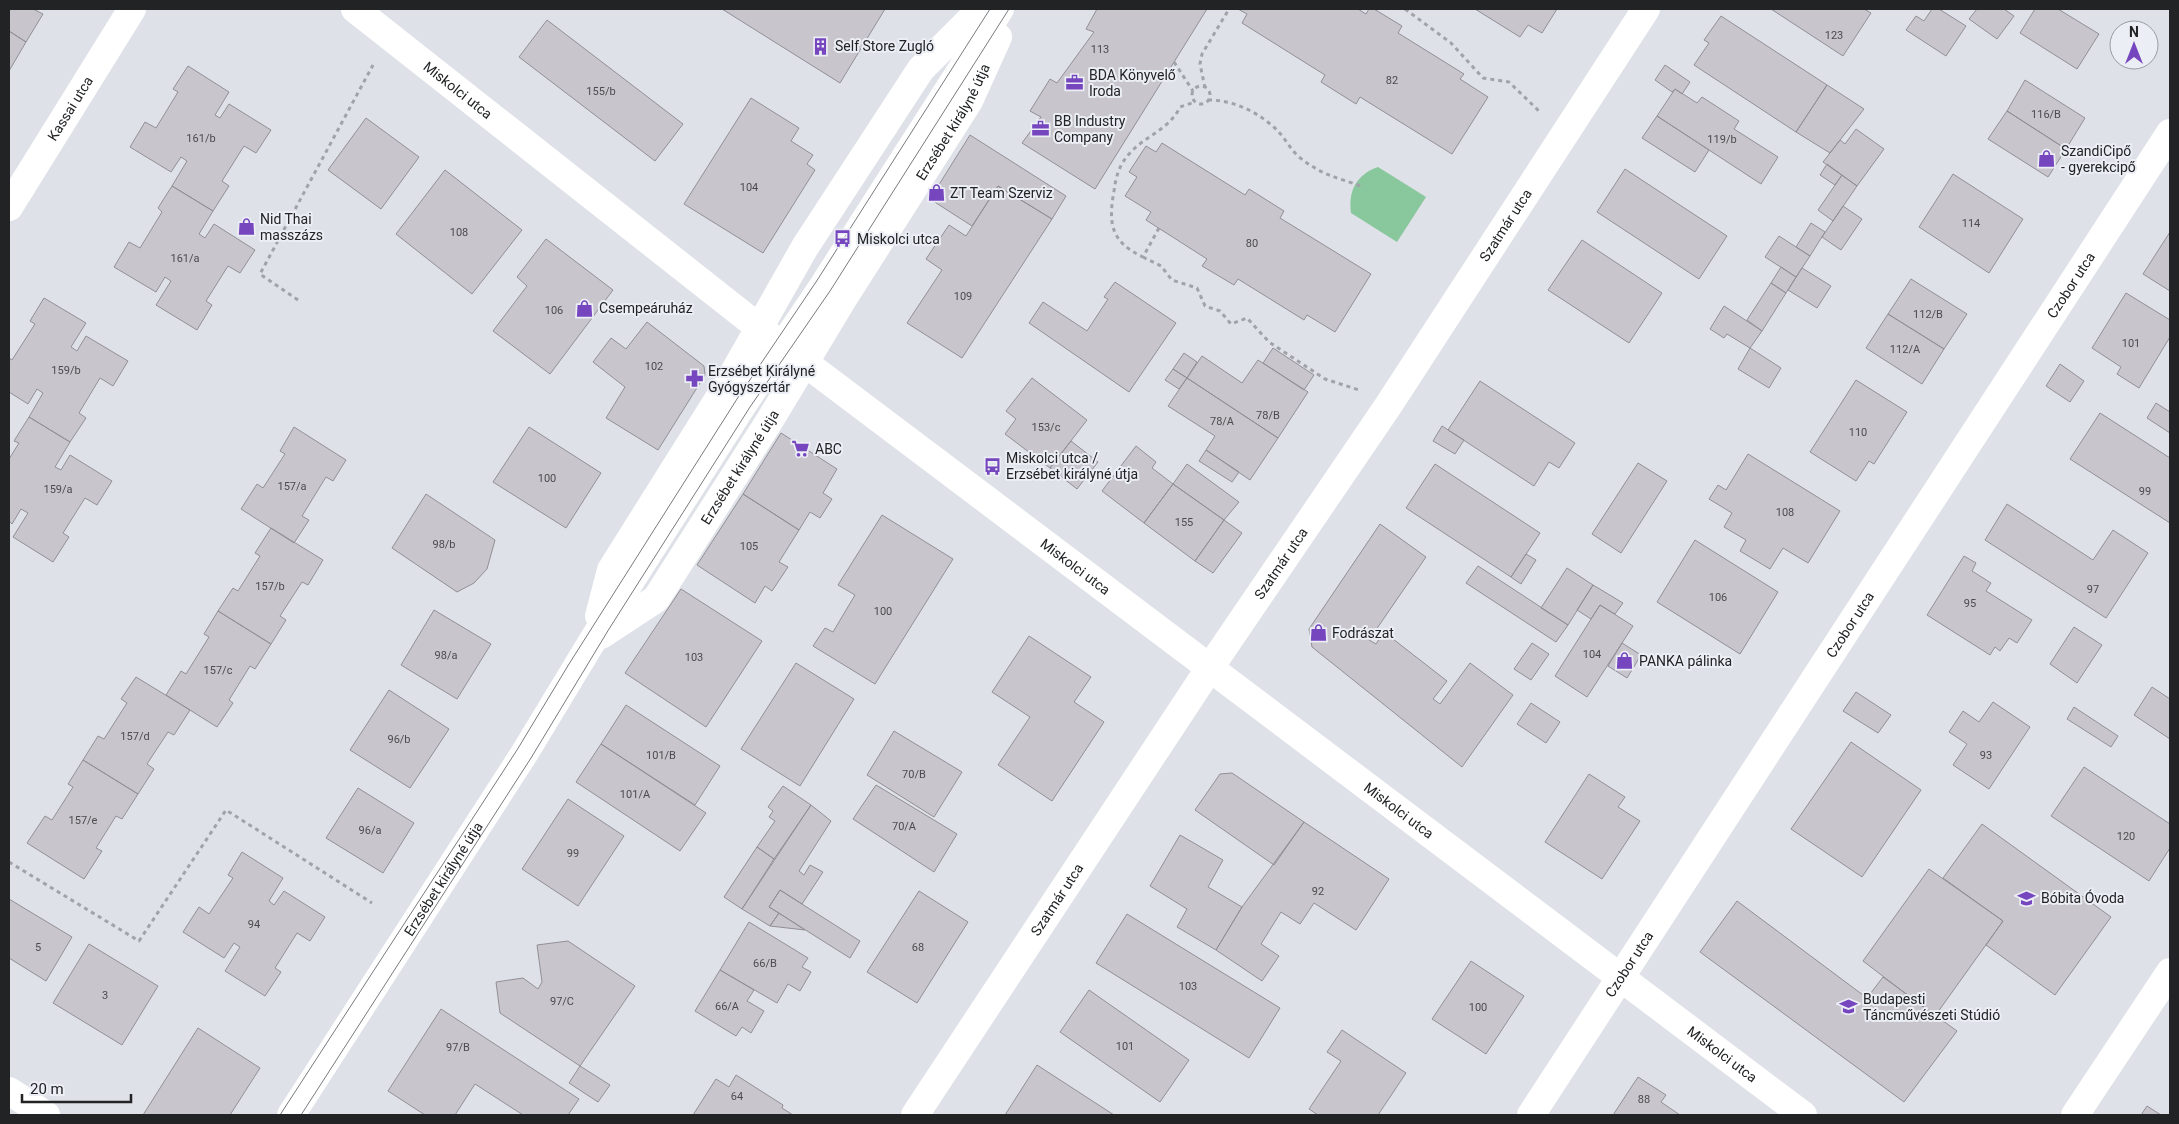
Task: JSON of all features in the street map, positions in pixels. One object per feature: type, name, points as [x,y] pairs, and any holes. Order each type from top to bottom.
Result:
[{"type":"street","name":"Kassai utca","points":[[9,207],[132,9]]},
{"type":"street","name":"Miskolci utca","points":[[355,9],[804,363],[1803,1115]]},
{"type":"street","name":"Erzsébet királyné útja","points":[[593,640],[611,570],[724,390],[805,247],[921,69],[981,9]]},
{"type":"street","name":"Erzsébet királyné útja","points":[[291,1115],[533,740],[593,640],[1000,9]]},
{"type":"street","name":"Erzsébet királyné útja","points":[[593,640],[656,599],[969,102],[1010,9]]},
{"type":"street","name":"Szatmár utca","points":[[915,1115],[1209,669],[1388,406],[1646,9]]},
{"type":"street","name":"Czobor utca","points":[[1531,1115],[1619,977],[2170,133]]},
{"type":"street","points":[[2076,1115],[2170,972]]},
{"type":"street","points":[[9,1091],[46,1115]]},
{"type":"path","points":[[1229,9],[1202,54],[1200,64],[1205,88],[1210,95],[1208,100],[1203,104],[1195,102],[1180,107],[1175,117],[1166,127],[1130,153],[1117,170],[1110,214],[1115,234],[1127,250],[1161,266],[1172,280],[1197,288],[1205,306],[1220,311],[1231,324],[1247,318],[1269,342],[1325,379],[1351,386],[1388,406]]},
{"type":"path","points":[[1405,9],[1450,43],[1483,78],[1509,82],[1532,107],[1566,133]]},
{"type":"path","points":[[298,300],[260,274],[388,36]]},
{"type":"path","points":[[1174,62],[1192,91],[1192,97],[1195,102]]},
{"type":"path","points":[[1192,91],[1197,87],[1205,88]]},
{"type":"path","points":[[1208,100],[1220,100],[1260,116],[1277,130],[1297,155],[1313,167],[1330,177],[1361,186]]},
{"type":"path","points":[[1142,258],[1158,228]]},
{"type":"path","points":[[9,862],[139,941],[226,810],[372,903]]},
{"type":"green space","points":[[1378,167],[1426,197],[1397,242],[1351,213],[1352,191],[1355,185],[1364,174]]},
{"type":"building","points":[[9,9],[33,9],[43,14],[26,42],[9,31]]},
{"type":"building","name":"Self Store Zugló","points":[[722,9],[885,9],[840,83]]},
{"type":"building","points":[[1097,9],[1207,9],[1095,189],[1022,143],[1041,117],[1030,111],[1050,79],[1057,83],[1094,32],[1086,29]]},
{"type":"building","points":[[1238,9],[1358,9],[1366,14],[1369,9],[1374,9],[1402,26],[1398,33],[1464,74],[1460,79],[1488,97],[1452,154],[1360,97],[1356,104],[1321,82],[1325,75],[1242,23],[1247,14]]},
{"type":"building","points":[[1475,9],[1557,9],[1542,33],[1528,25],[1520,37]]},
{"type":"building","points":[[1771,9],[1864,9],[1871,13],[1843,56]]},
{"type":"building","points":[[1932,9],[1939,9],[1966,26],[1946,56],[1906,30],[1916,16],[1924,21]]},
{"type":"building","points":[[1977,9],[2004,9],[2014,16],[1997,39],[1969,19]]},
{"type":"building","points":[[2035,9],[2058,9],[2099,34],[2077,69],[2020,33]]},
{"type":"building","points":[[1721,16],[1827,85],[1796,132],[1694,65],[1709,43],[1704,40]]},
{"type":"building","points":[[547,20],[683,124],[655,161],[519,57]]},
{"type":"building","points":[[9,31],[26,42],[9,71]]},
{"type":"building","points":[[1665,65],[1690,82],[1682,94],[1675,89],[1672,92],[1655,80]]},
{"type":"building","points":[[188,66],[229,92],[215,115],[220,118],[229,104],[271,130],[256,153],[244,146],[222,181],[229,186],[213,211],[172,186],[187,161],[181,157],[171,172],[130,147],[145,122],[156,128],[178,92],[173,89]]},
{"type":"building","points":[[2025,80],[2085,118],[2066,149],[2007,111]]},
{"type":"building","points":[[1827,85],[1864,109],[1830,153],[1796,132]]},
{"type":"building","points":[[1675,89],[1697,103],[1702,97],[1739,121],[1734,129],[1778,157],[1761,184],[1657,116]]},
{"type":"building","points":[[751,98],[799,128],[791,141],[813,155],[807,164],[815,170],[763,253],[684,204]]},
{"type":"building","points":[[2007,111],[2066,149],[2048,177],[1988,139]]},
{"type":"building","points":[[1657,116],[1709,150],[1695,172],[1642,138]]},
{"type":"building","points":[[366,118],[419,157],[381,209],[328,170]]},
{"type":"building","points":[[1856,129],[1884,149],[1857,186],[1823,162],[1840,140],[1845,144]]},
{"type":"building","points":[[970,135],[1066,196],[1052,219],[998,186],[972,226],[930,199]]},
{"type":"building","points":[[1162,143],[1245,195],[1249,189],[1284,211],[1280,218],[1371,274],[1335,332],[1307,315],[1304,320],[1238,279],[1234,285],[1202,266],[1207,259],[1146,220],[1151,212],[1125,196],[1137,177],[1129,172],[1146,146],[1156,152]]},
{"type":"building","points":[[1827,164],[1842,175],[1835,185],[1820,175]]},
{"type":"building","points":[[1625,169],[1727,236],[1699,279],[1597,212]]},
{"type":"building","points":[[445,170],[522,230],[472,294],[396,234]]},
{"type":"building","points":[[1953,174],[2023,219],[1989,273],[1919,227]]},
{"type":"building","points":[[1842,175],[1857,186],[1833,221],[1818,210]]},
{"type":"building","points":[[172,186],[213,211],[199,234],[205,238],[214,224],[255,250],[240,273],[228,266],[206,301],[212,305],[197,330],[156,305],[171,281],[165,277],[156,292],[114,267],[129,242],[140,248],[162,212],[158,208]]},
{"type":"building","points":[[998,186],[1052,219],[962,358],[907,323],[942,270],[926,259],[949,225],[966,236]]},
{"type":"building","points":[[1843,206],[1862,219],[1841,250],[1822,237]]},
{"type":"building","points":[[1811,223],[1825,232],[1810,256],[1796,247]]},
{"type":"building","points":[[2170,232],[2170,291],[2143,274]]},
{"type":"building","points":[[1779,236],[1810,256],[1796,277],[1765,257]]},
{"type":"building","points":[[546,239],[613,290],[550,374],[493,331],[527,286],[517,277]]},
{"type":"building","points":[[1582,240],[1662,293],[1629,343],[1548,290]]},
{"type":"building","points":[[1781,267],[1796,277],[1786,293],[1771,283]]},
{"type":"building","points":[[1802,268],[1831,286],[1817,308],[1788,290]]},
{"type":"building","points":[[1911,279],[1967,314],[1944,349],[1888,314]]},
{"type":"building","points":[[1115,282],[1176,323],[1129,392],[1029,323],[1043,302],[1087,331],[1108,299],[1104,297]]},
{"type":"building","points":[[1771,283],[1786,293],[1762,331],[1747,320]]},
{"type":"building","points":[[2126,293],[2170,320],[2170,337],[2139,388],[2117,374],[2121,367],[2092,348]]},
{"type":"building","points":[[44,298],[86,323],[71,347],[77,351],[86,336],[128,361],[113,386],[100,378],[79,413],[86,418],[70,442],[29,417],[43,393],[37,389],[28,404],[9,392],[9,358],[12,360],[35,324],[30,321]]},
{"type":"building","points":[[1724,306],[1762,331],[1750,348],[1727,334],[1724,338],[1710,329]]},
{"type":"building","points":[[1888,314],[1944,349],[1922,384],[1866,348]]},
{"type":"building","points":[[647,322],[704,366],[705,375],[658,450],[606,418],[625,387],[593,362],[611,338],[626,349]]},
{"type":"building","points":[[1273,348],[1314,375],[1304,390],[1263,363]]},
{"type":"building","points":[[1750,348],[1781,368],[1769,388],[1738,369]]},
{"type":"building","points":[[1184,353],[1197,362],[1187,378],[1173,369]]},
{"type":"building","points":[[1202,356],[1242,383],[1258,360],[1308,392],[1278,438],[1187,378]]},
{"type":"building","points":[[2060,364],[2084,381],[2070,402],[2046,386]]},
{"type":"building","points":[[1173,369],[1187,378],[1179,389],[1165,380]]},
{"type":"building","points":[[1032,378],[1087,420],[1050,468],[1005,434],[1016,419],[1006,411]]},
{"type":"building","points":[[1187,378],[1278,438],[1250,480],[1206,450],[1215,436],[1168,406]]},
{"type":"building","points":[[1856,380],[1907,412],[1874,464],[1869,461],[1856,481],[1810,452]]},
{"type":"building","points":[[1480,381],[1575,443],[1559,468],[1549,462],[1534,486],[1448,430]]},
{"type":"building","points":[[2156,403],[2170,412],[2170,433],[2147,418]]},
{"type":"building","points":[[2100,413],[2170,458],[2170,523],[2070,459]]},
{"type":"building","points":[[29,417],[70,442],[55,467],[61,470],[70,455],[112,481],[97,505],[85,498],[63,533],[69,537],[53,562],[13,537],[28,513],[21,509],[12,524],[9,521],[9,459],[19,443],[14,441]]},
{"type":"building","points":[[1442,426],[1464,440],[1455,454],[1433,441]]},
{"type":"building","points":[[294,427],[346,460],[333,481],[326,477],[302,516],[309,520],[294,543],[241,509],[257,484],[263,488],[285,454],[280,451]]},
{"type":"building","points":[[529,427],[601,473],[566,528],[493,482]]},
{"type":"building","points":[[781,433],[837,469],[823,493],[832,499],[820,518],[810,512],[799,530],[743,494]]},
{"type":"building","points":[[1071,441],[1098,462],[1077,489],[1050,468]]},
{"type":"building","points":[[1136,446],[1156,462],[1152,468],[1173,484],[1144,523],[1102,491]]},
{"type":"building","points":[[1206,450],[1239,472],[1232,482],[1199,461]]},
{"type":"building","points":[[1748,454],[1840,511],[1808,563],[1783,548],[1770,569],[1740,551],[1746,540],[1724,527],[1732,513],[1709,499],[1718,485],[1726,490]]},
{"type":"building","points":[[1638,463],[1667,481],[1621,553],[1592,534]]},
{"type":"building","points":[[1187,464],[1239,502],[1224,520],[1173,484]]},
{"type":"building","points":[[1435,464],[1540,533],[1511,577],[1406,508]]},
{"type":"building","points":[[1173,484],[1224,520],[1195,561],[1144,523]]},
{"type":"building","points":[[426,494],[495,540],[487,569],[474,583],[457,592],[392,548]]},
{"type":"building","points":[[743,494],[799,530],[779,562],[788,567],[772,591],[765,586],[755,603],[697,565]]},
{"type":"building","points":[[2007,504],[2093,560],[2113,530],[2148,553],[2106,618],[1985,540]]},
{"type":"building","points":[[882,515],[953,559],[875,684],[813,646],[825,628],[833,632],[855,595],[838,585]]},
{"type":"building","points":[[1224,520],[1242,533],[1213,573],[1195,561]]},
{"type":"building","points":[[1380,524],[1426,557],[1369,640],[1376,644],[1384,632],[1447,681],[1433,699],[1440,704],[1470,663],[1513,695],[1462,767],[1312,647],[1309,629]]},
{"type":"building","points":[[271,528],[323,560],[308,585],[302,582],[280,616],[286,620],[271,644],[218,611],[233,588],[238,591],[260,556],[255,553]]},
{"type":"building","points":[[1695,540],[1778,592],[1740,654],[1657,602]]},
{"type":"building","points":[[1526,554],[1536,560],[1521,584],[1511,577]]},
{"type":"building","points":[[1964,556],[1976,563],[1972,571],[1991,583],[1986,591],[2032,620],[2017,643],[2009,638],[2000,651],[1995,647],[1990,655],[1927,615]]},
{"type":"building","points":[[1478,566],[1568,625],[1556,642],[1466,583]]},
{"type":"building","points":[[1567,568],[1593,585],[1568,625],[1541,608]]},
{"type":"building","points":[[1593,585],[1623,603],[1615,614],[1600,605],[1591,619],[1577,610]]},
{"type":"building","points":[[681,589],[762,641],[706,727],[625,673]]},
{"type":"building","points":[[1600,605],[1633,626],[1587,697],[1555,676]]},
{"type":"building","points":[[434,610],[491,644],[457,699],[401,665]]},
{"type":"building","points":[[218,611],[271,644],[255,669],[250,666],[229,700],[233,703],[217,727],[166,695],[181,671],[186,674],[209,637],[204,634]]},
{"type":"building","points":[[2074,627],[2102,645],[2077,683],[2050,664]]},
{"type":"building","points":[[1029,636],[1091,677],[1074,702],[1104,722],[1052,801],[998,765],[1030,717],[992,692]]},
{"type":"building","points":[[1532,643],[1549,654],[1531,680],[1514,669]]},
{"type":"building","points":[[1622,643],[1641,655],[1627,678],[1608,666]]},
{"type":"building","points":[[796,663],[854,699],[800,786],[741,749]]},
{"type":"building","points":[[136,677],[190,710],[174,735],[168,732],[147,764],[154,769],[138,794],[83,760],[98,736],[104,739],[127,703],[121,699]]},
{"type":"building","points":[[2152,687],[2170,699],[2170,739],[2134,715]]},
{"type":"building","points":[[389,690],[449,729],[410,788],[350,750]]},
{"type":"building","points":[[1856,692],[1891,715],[1878,733],[1843,711]]},
{"type":"building","points":[[1993,702],[2030,727],[1989,789],[1953,765],[1967,744],[1949,732],[1963,711],[1979,722]]},
{"type":"building","points":[[1531,703],[1560,722],[1546,743],[1517,724]]},
{"type":"building","points":[[626,705],[720,766],[695,805],[601,744]]},
{"type":"building","points":[[2074,707],[2118,736],[2111,747],[2067,719]]},
{"type":"building","points":[[894,731],[962,772],[934,817],[867,775]]},
{"type":"building","points":[[1851,742],[1921,790],[1862,877],[1791,829]]},
{"type":"building","points":[[601,744],[706,813],[680,851],[576,782]]},
{"type":"building","points":[[83,760],[138,794],[122,819],[116,816],[96,848],[102,851],[84,879],[27,843],[45,816],[52,820],[73,787],[68,784]]},
{"type":"building","points":[[2084,767],[2170,824],[2170,848],[2149,881],[2051,816]]},
{"type":"building","points":[[1232,773],[1304,822],[1274,865],[1195,810],[1220,774]]},
{"type":"building","points":[[1589,774],[1625,797],[1618,807],[1640,821],[1602,879],[1545,842]]},
{"type":"building","points":[[876,785],[957,834],[934,872],[853,819]]},
{"type":"building","points":[[783,786],[811,805],[774,859],[757,847],[775,821],[769,817],[773,811],[768,807]]},
{"type":"building","points":[[358,788],[414,823],[383,873],[326,838]]},
{"type":"building","points":[[568,799],[624,836],[578,906],[522,869]]},
{"type":"building","points":[[811,805],[831,821],[799,871],[804,875],[810,865],[823,872],[802,904],[780,890],[769,907],[779,913],[770,926],[742,909]]},
{"type":"building","points":[[1304,822],[1389,879],[1356,930],[1314,903],[1300,924],[1281,912],[1261,944],[1279,956],[1262,981],[1216,950],[1242,907]]},
{"type":"building","name":"Bóbita Óvoda","points":[[1982,824],[2111,917],[2055,995],[1986,945],[2003,921],[1943,878]]},
{"type":"building","points":[[1180,835],[1223,860],[1208,887],[1242,907],[1216,950],[1177,927],[1187,909],[1150,886]]},
{"type":"building","points":[[757,847],[774,859],[742,909],[724,897]]},
{"type":"building","points":[[242,852],[283,878],[269,901],[274,905],[284,891],[325,917],[310,941],[297,933],[275,968],[281,972],[265,996],[225,971],[240,947],[234,943],[224,958],[183,932],[199,907],[209,914],[233,878],[228,875]]},
{"type":"building","points":[[1929,869],[2003,921],[1935,1016],[1863,961]]},
{"type":"building","points":[[780,890],[860,941],[850,958],[769,907]]},
{"type":"building","points":[[919,891],[968,922],[917,1003],[867,972]]},
{"type":"building","points":[[9,899],[72,937],[46,981],[9,958]]},
{"type":"building","name":"Budapesti Táncművészeti Stúdió","points":[[1737,901],[1867,998],[1883,977],[1957,1031],[1904,1102],[1700,952]]},
{"type":"building","points":[[779,913],[805,930],[770,926]]},
{"type":"building","points":[[1127,914],[1280,1008],[1249,1058],[1096,963]]},
{"type":"building","points":[[749,922],[808,958],[802,967],[811,972],[800,991],[788,984],[777,1003],[720,970]]},
{"type":"building","points":[[568,941],[635,986],[580,1066],[500,1013],[496,982],[523,978],[538,989],[542,982],[537,945]]},
{"type":"building","points":[[89,944],[158,986],[122,1045],[53,1003]]},
{"type":"building","points":[[1471,961],[1524,996],[1486,1054],[1432,1019]]},
{"type":"building","points":[[720,970],[754,990],[747,1001],[764,1011],[751,1033],[742,1027],[736,1036],[695,1011]]},
{"type":"building","points":[[1089,990],[1189,1060],[1160,1102],[1060,1032]]},
{"type":"building","points":[[441,1009],[579,1099],[568,1115],[523,1115],[475,1084],[455,1115],[425,1115],[388,1091]]},
{"type":"building","points":[[198,1028],[260,1068],[230,1115],[143,1115]]},
{"type":"building","points":[[1342,1030],[1406,1073],[1378,1115],[1318,1115],[1309,1109],[1341,1061],[1327,1052]]},
{"type":"building","points":[[1037,1065],[1114,1115],[1005,1115]]},
{"type":"building","points":[[580,1066],[610,1085],[598,1102],[569,1083]]},
{"type":"building","points":[[736,1075],[783,1105],[782,1108],[793,1115],[693,1115],[716,1079],[729,1087]]},
{"type":"building","points":[[1638,1077],[1666,1095],[1661,1102],[1680,1115],[1613,1115]]},
{"type":"building","points":[[2147,1106],[2161,1115],[2141,1115]]},
{"type":"tram line","points":[[280,1115],[517,750],[569,664],[737,399],[816,282],[990,9]]},
{"type":"tram line","points":[[301,1115],[531,758],[609,629],[750,407],[830,291],[1009,9]]},
{"type":"place","name":"Self Store Zugló","points":[[821,46]]},
{"type":"place","name":"BDA Könyvelő Iroda","points":[[1075,83]]},
{"type":"place","name":"BB Industry Company","points":[[1040,129]]},
{"type":"place","name":"SzandiCipő - gyerekcipő","points":[[2047,159]]},
{"type":"place","name":"ZT Team Szerviz","points":[[936,193]]},
{"type":"place","name":"Nid Thai masszázs","points":[[246,227]]},
{"type":"place","name":"Miskolci utca","points":[[843,239]]},
{"type":"place","name":"Csempeáruház","points":[[585,308]]},
{"type":"place","name":"Erzsébet Királyné Gyógyszertár","points":[[694,379]]},
{"type":"place","name":"ABC","points":[[801,449]]},
{"type":"place","name":"Miskolci utca / Erzsébet királyné útja","points":[[992,466]]},
{"type":"place","name":"Fodrászat","points":[[1318,633]]},
{"type":"place","name":"PANKA pálinka","points":[[1625,661]]},
{"type":"place","name":"Bóbita Óvoda","points":[[2027,898]]},
{"type":"place","name":"Budapesti Táncművészeti Stúdió","points":[[1849,1007]]}]
